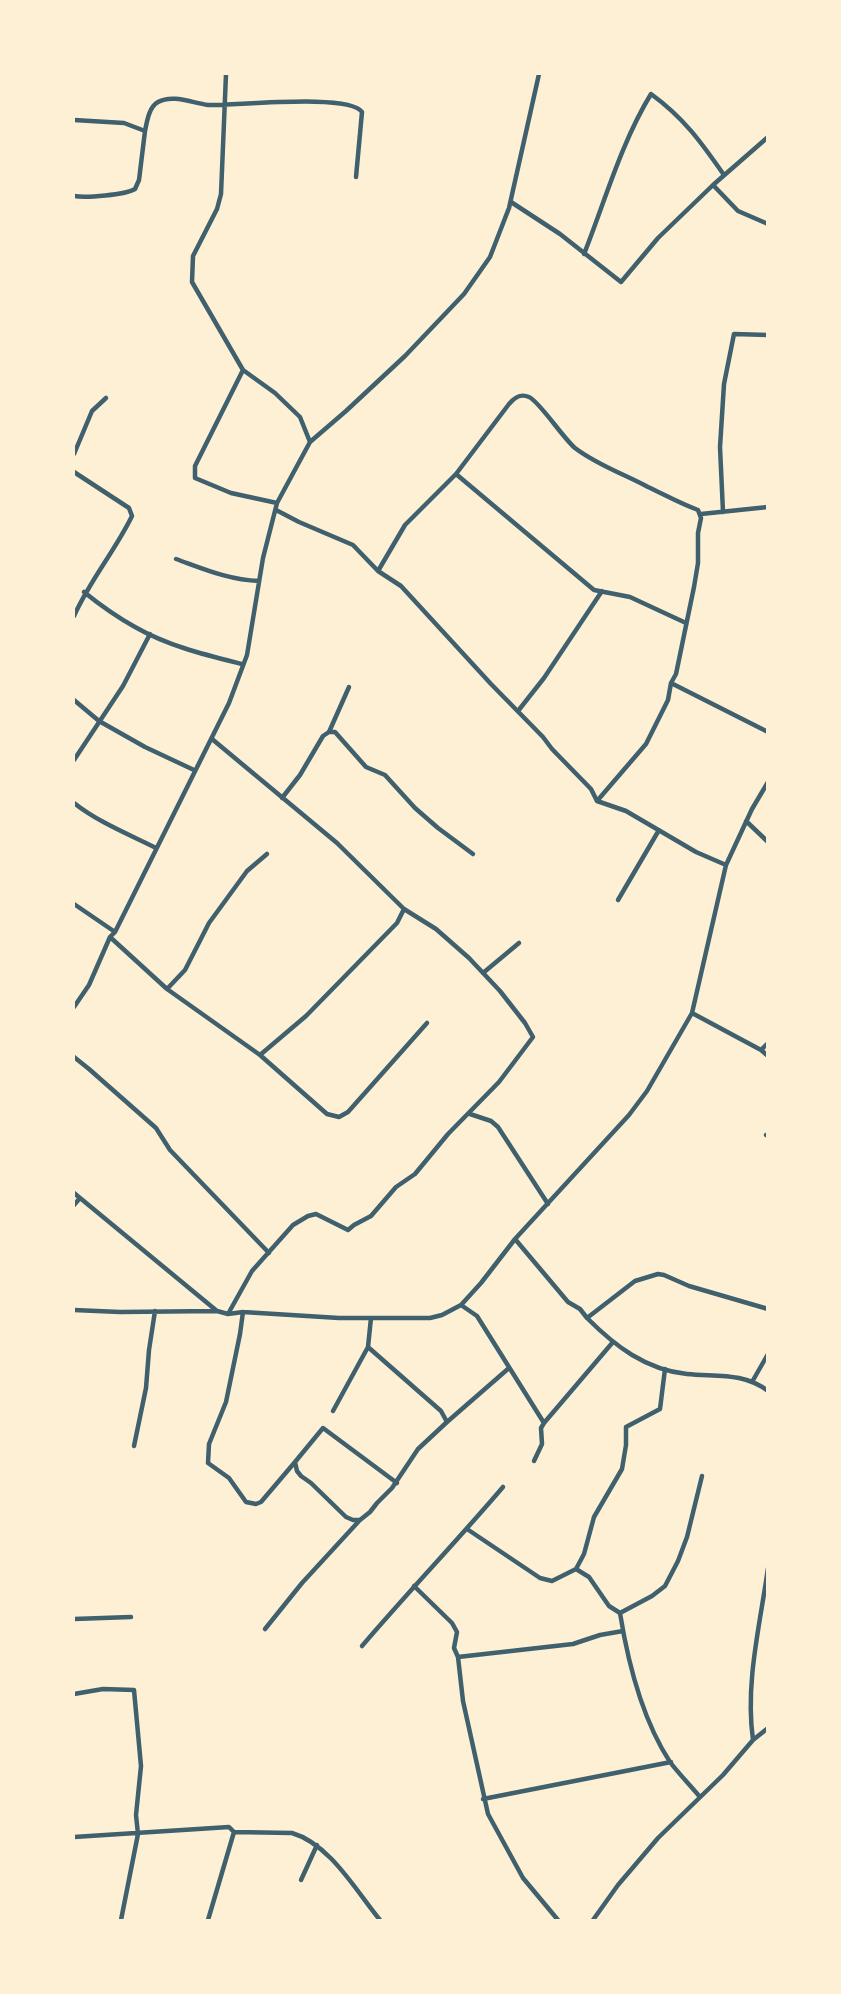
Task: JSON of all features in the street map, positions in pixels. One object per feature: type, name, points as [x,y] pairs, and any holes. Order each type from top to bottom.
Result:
[{"type":"street","points":[[226,74],[221,194],[217,210],[193,256],[192,282],[243,370],[275,393],[300,417],[310,441]]},
{"type":"street","points":[[74,1006],[89,985],[110,937],[115,932],[229,703],[247,655],[263,558],[277,503],[310,441],[405,356],[464,294],[490,257],[511,202],[539,74]]},
{"type":"street","points":[[584,254],[617,166],[639,114],[651,94],[669,106],[696,134],[724,175]]},
{"type":"street","points":[[74,196],[118,195],[135,189],[139,180],[149,114],[155,103],[175,99],[206,105],[318,102],[359,107],[362,112],[362,122],[356,177]]},
{"type":"street","points":[[74,120],[124,123],[145,131]]},
{"type":"street","points":[[511,202],[560,234],[621,282],[658,238],[713,185],[768,137]]},
{"type":"street","points":[[713,185],[738,211],[768,224]]},
{"type":"street","points":[[723,512],[720,447],[724,384],[734,334],[768,335]]},
{"type":"street","points":[[243,370],[195,466],[195,478],[231,493],[277,503]]},
{"type":"street","points":[[378,571],[405,525],[456,474],[514,399],[520,396],[534,401],[574,447],[596,462],[698,510],[701,514]]},
{"type":"street","points":[[74,454],[92,411],[106,398]]},
{"type":"street","points":[[74,472],[129,508],[132,516],[124,533],[84,592],[74,616]]},
{"type":"street","points":[[456,474],[594,590],[630,597],[686,623]]},
{"type":"street","points":[[701,514],[768,507]]},
{"type":"street","points":[[276,510],[353,545],[378,571],[401,586],[591,789],[597,801],[626,811],[696,852],[726,865]]},
{"type":"street","points":[[597,801],[646,744],[668,700],[671,683],[676,674],[694,587],[701,514]]},
{"type":"street","points":[[176,559],[238,580],[259,581]]},
{"type":"street","points":[[518,711],[544,678],[602,591]]},
{"type":"street","points":[[84,592],[136,628],[178,646],[242,664]]},
{"type":"street","points":[[74,760],[128,678],[150,634]]},
{"type":"street","points":[[671,683],[768,732]]},
{"type":"street","points":[[282,798],[300,775],[323,736],[329,732],[349,687]]},
{"type":"street","points":[[74,700],[99,721],[145,747],[194,770]]},
{"type":"street","points":[[329,732],[334,732],[366,767],[386,775],[415,808],[473,854]]},
{"type":"street","points":[[212,739],[337,843],[404,909],[436,929],[470,958],[525,1023],[533,1037],[499,1082],[448,1134],[415,1174],[396,1186],[371,1216],[348,1230],[316,1214],[293,1225],[252,1271],[228,1314]]},
{"type":"street","points":[[74,1310],[217,1311],[228,1314],[243,1312],[371,1318],[430,1318],[442,1315],[461,1305],[515,1239],[629,1115],[647,1090],[692,1013],[726,865],[746,821],[768,782]]},
{"type":"street","points":[[74,802],[93,816],[156,848]]},
{"type":"street","points":[[746,821],[768,842]]},
{"type":"street","points":[[618,900],[659,830]]},
{"type":"street","points":[[167,989],[185,970],[209,923],[247,871],[267,854]]},
{"type":"street","points":[[74,904],[115,932]]},
{"type":"street","points":[[260,1055],[306,1016],[397,924],[404,909]]},
{"type":"street","points":[[110,937],[167,989],[260,1055],[327,1114],[339,1117],[348,1112],[427,1023]]},
{"type":"street","points":[[483,973],[519,943]]},
{"type":"street","points":[[692,1013],[768,1056]]},
{"type":"street","points":[[761,1050],[768,1043]]},
{"type":"street","points":[[74,1057],[156,1128],[170,1150],[269,1253]]},
{"type":"street","points":[[470,1114],[491,1121],[498,1127],[548,1204]]},
{"type":"street","points":[[74,1193],[217,1311]]},
{"type":"street","points":[[74,1205],[80,1198]]},
{"type":"street","points":[[515,1239],[568,1302],[580,1309],[627,1354],[685,1374],[741,1377],[768,1391]]},
{"type":"street","points":[[587,1318],[635,1281],[657,1274],[768,1310]]},
{"type":"street","points":[[461,1305],[477,1316],[544,1423]]},
{"type":"street","points":[[134,1446],[146,1388],[155,1311]]},
{"type":"street","points":[[243,1312],[226,1402],[209,1444],[208,1463],[229,1478],[246,1502],[256,1504],[261,1502],[323,1428],[397,1483]]},
{"type":"street","points":[[333,1411],[368,1347],[371,1318]]},
{"type":"street","points":[[534,1461],[542,1444],[541,1428],[544,1423],[613,1342]]},
{"type":"street","points":[[368,1347],[441,1411],[447,1422]]},
{"type":"street","points":[[752,1382],[768,1354]]},
{"type":"street","points":[[265,1629],[302,1583],[397,1483],[418,1449],[509,1368]]},
{"type":"street","points":[[467,1529],[540,1578],[552,1581],[576,1569],[584,1554],[594,1517],[621,1469],[626,1445],[626,1427],[660,1409],[665,1369]]},
{"type":"street","points":[[295,1462],[301,1476],[346,1517],[360,1520]]},
{"type":"street","points":[[620,1613],[652,1596],[665,1586],[687,1537],[702,1476]]},
{"type":"street","points":[[362,1646],[503,1487]]},
{"type":"street","points":[[753,1740],[750,1718],[753,1655],[768,1568]]},
{"type":"street","points":[[576,1569],[589,1577],[609,1606],[620,1613],[634,1676],[656,1735],[671,1762],[700,1797]]},
{"type":"street","points":[[414,1586],[452,1623],[457,1632],[454,1648],[458,1657],[463,1701],[488,1814],[523,1878],[558,1920]]},
{"type":"street","points":[[74,1619],[131,1617]]},
{"type":"street","points":[[458,1657],[573,1644],[600,1635],[623,1631]]},
{"type":"street","points":[[74,1694],[103,1689],[134,1690],[141,1766],[136,1815],[138,1834],[122,1920]]},
{"type":"street","points":[[593,1920],[632,1867],[658,1838],[723,1775],[753,1740],[768,1728]]},
{"type":"street","points":[[483,1799],[671,1762]]},
{"type":"street","points":[[74,1837],[229,1827],[234,1832],[292,1833],[317,1845],[332,1860],[380,1920]]},
{"type":"street","points":[[208,1920],[234,1832]]},
{"type":"street","points":[[301,1880],[317,1845]]}]
